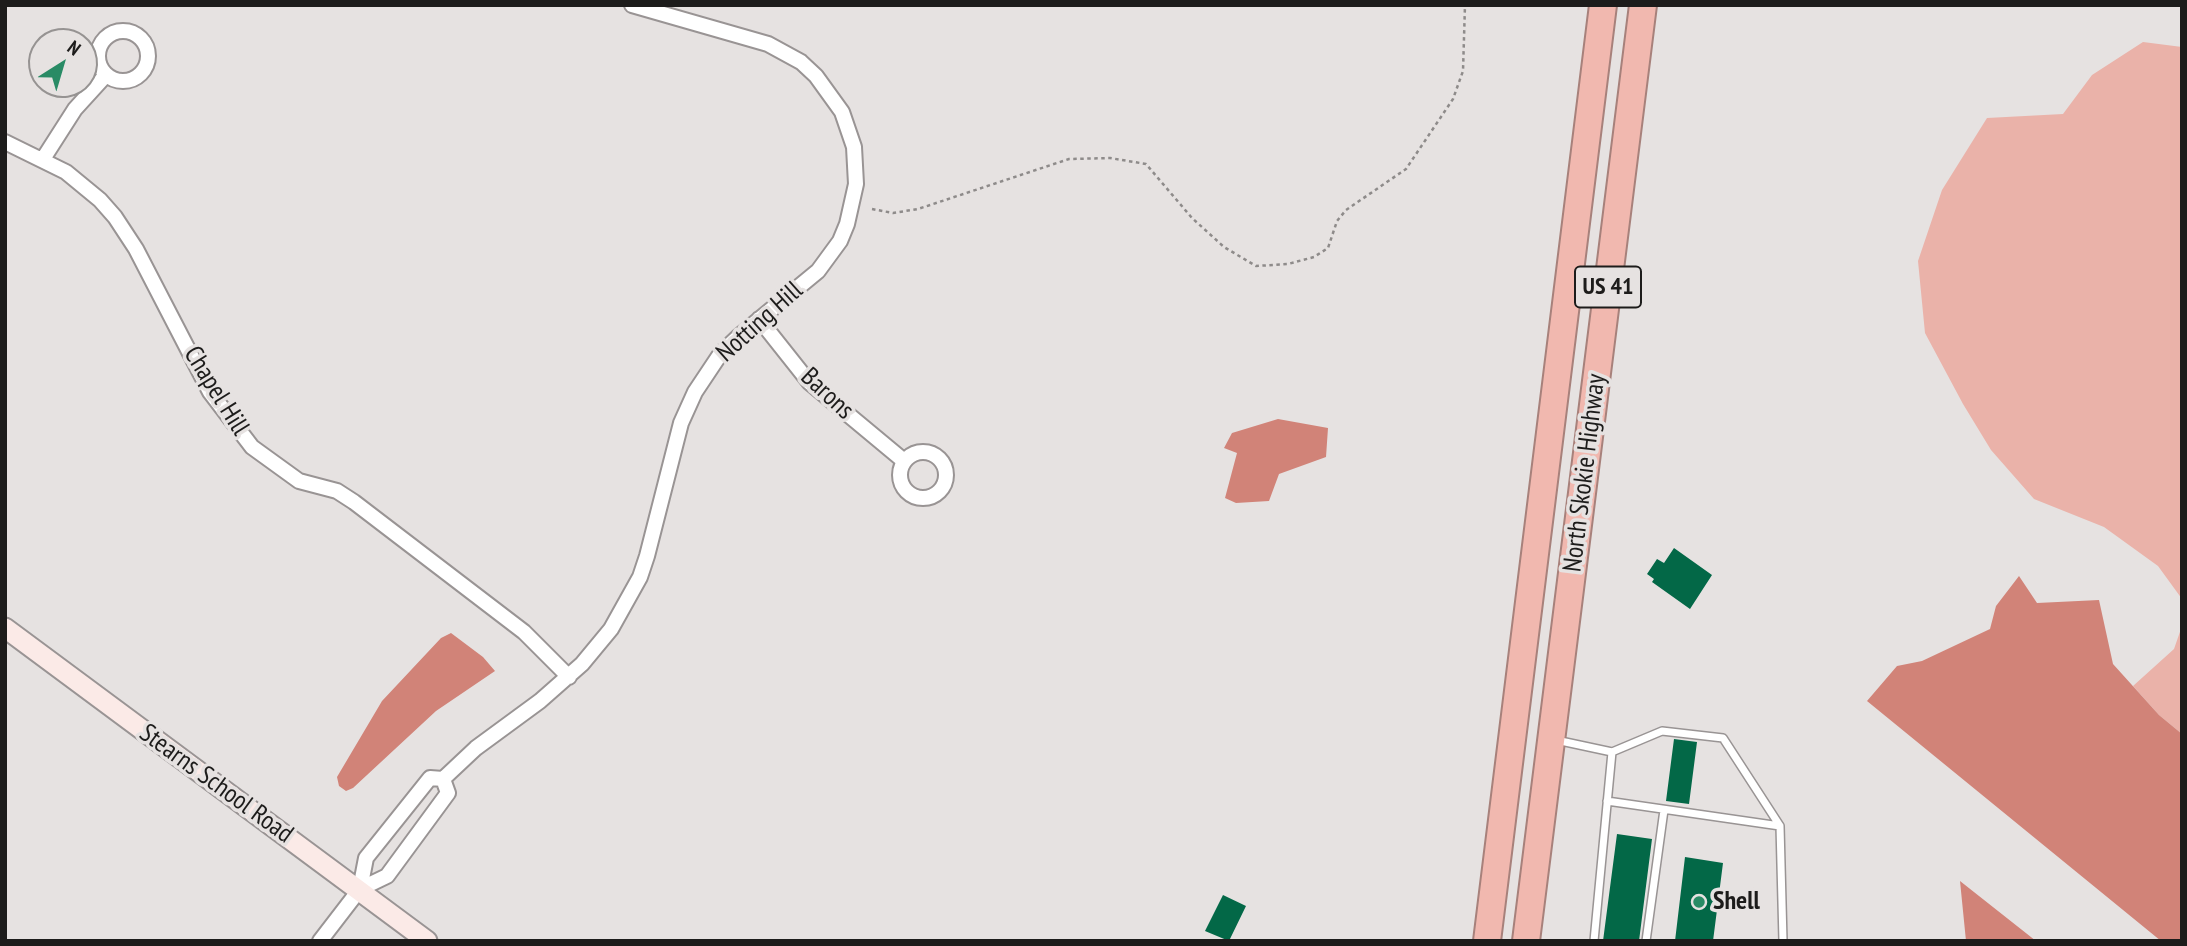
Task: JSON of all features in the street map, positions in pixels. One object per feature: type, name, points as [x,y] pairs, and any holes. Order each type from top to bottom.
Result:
[{"type":"highway","name":"North Skokie Highway","points":[[1487,941],[1604,5]]},
{"type":"highway","name":"North Skokie Highway","points":[[1527,941],[1643,5]]},
{"type":"main road","name":"Stearns School Road","points":[[5,628],[427,941]]},
{"type":"street","name":"Notting Hill","points":[[360,889],[366,858],[430,778],[443,779],[476,748],[569,677],[611,629],[640,577],[655,531],[681,423],[695,392],[721,354],[818,271],[840,241],[847,224],[854,193],[855,163],[842,113],[816,76],[785,52],[745,37],[632,5]]},
{"type":"street","points":[[43,159],[75,109],[106,75]]},
{"type":"street","name":"Chapel Hill","points":[[5,142],[43,159],[84,185],[115,217],[136,249],[211,392],[251,447],[299,481],[337,491],[354,502],[524,632],[569,677]]},
{"type":"street","name":"Barons","points":[[759,319],[809,382],[904,461]]},
{"type":"street","points":[[320,941],[360,889],[387,876],[448,793],[443,779]]},
{"type":"lane","points":[[1552,739],[1612,752],[1662,731],[1723,738],[1780,826],[1783,941]]},
{"type":"lane","points":[[1594,941],[1612,752]]},
{"type":"lane","points":[[1607,801],[1780,826]]},
{"type":"lane","points":[[1646,941],[1664,810]]},
{"type":"path","points":[[872,209],[893,213],[918,209],[1069,159],[1110,158],[1146,164],[1192,218],[1224,247],[1256,266],[1288,264],[1314,257],[1328,248],[1337,221],[1346,210],[1406,169],[1453,99],[1463,71],[1465,5]]},
{"type":"shaded area","points":[[2143,42],[2182,47],[2182,599],[2158,566],[2104,527],[2034,499],[1991,450],[1925,333],[1918,261],[1942,190],[1987,118],[2063,114],[2092,75]]},
{"type":"shaded area","points":[[1278,419],[1328,428],[1326,457],[1279,474],[1269,501],[1236,503],[1225,498],[1237,453],[1224,448],[1232,433]]},
{"type":"shaded area","points":[[2019,576],[2037,603],[2099,600],[2113,664],[2159,715],[2182,734],[2182,941],[2161,941],[1867,701],[1897,666],[1922,661],[1990,629],[1996,606]]},
{"type":"shaded area","points":[[2182,626],[2182,734],[2159,715],[2133,686],[2174,649]]},
{"type":"shaded area","points":[[451,633],[483,657],[495,671],[436,711],[353,788],[346,791],[339,786],[337,777],[382,701],[441,638]]},
{"type":"shaded area","points":[[1960,881],[2036,941],[1966,941]]},
{"type":"building","points":[[1674,548],[1712,575],[1690,609],[1652,582],[1654,579],[1647,574],[1657,559],[1664,563]]},
{"type":"building","points":[[1674,739],[1697,742],[1689,804],[1666,801]]},
{"type":"building","name":"Shell","points":[[1617,834],[1652,839],[1639,941],[1603,941]]},
{"type":"building","name":"Shell","points":[[1685,857],[1723,863],[1713,941],[1675,941]]},
{"type":"building","points":[[1223,895],[1246,906],[1229,941],[1205,931]]},
{"type":"place","name":"Shell","points":[[1699,902]]}]
